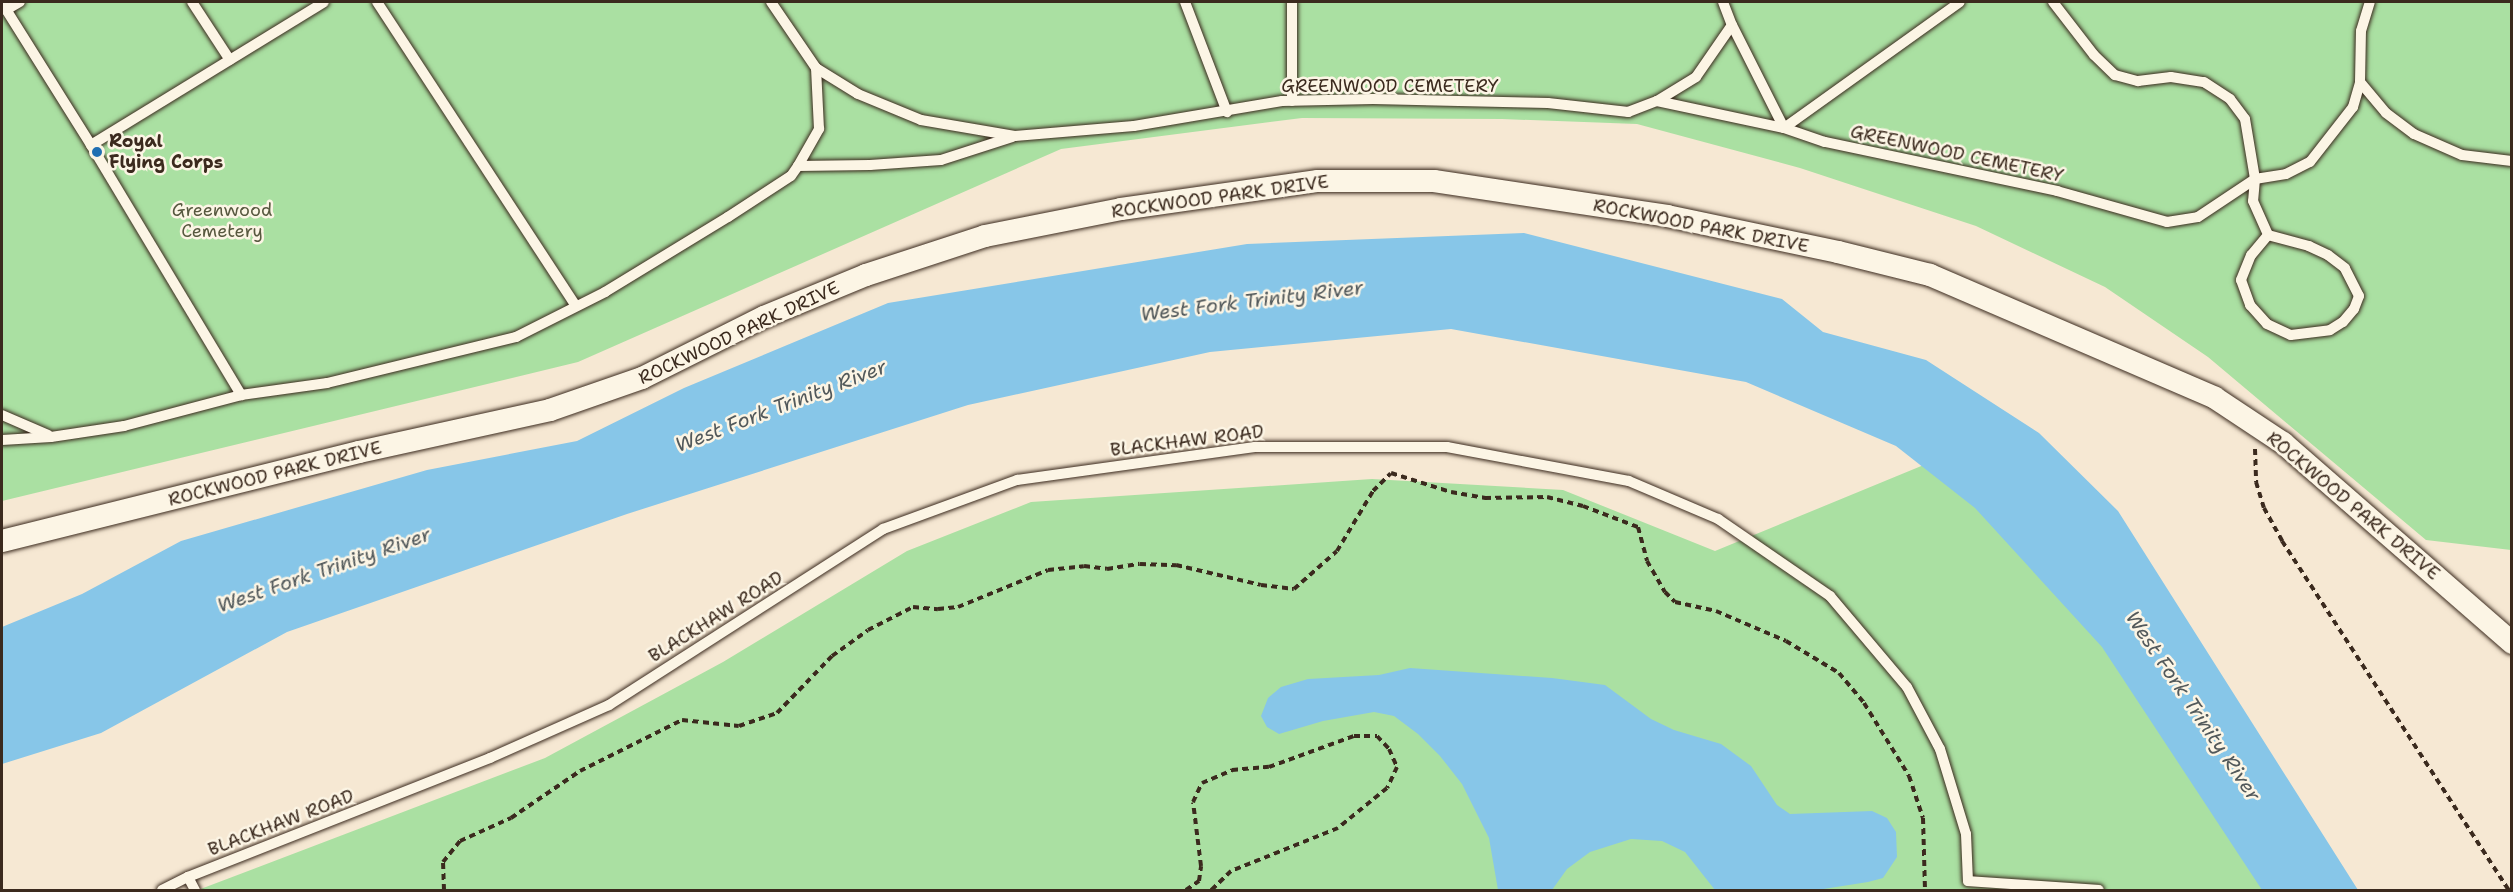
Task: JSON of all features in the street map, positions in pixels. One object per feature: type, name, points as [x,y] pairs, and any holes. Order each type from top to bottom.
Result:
[{"type":"street","name":"ROCKWOOD PARK DRIVE","points":[[2,541],[359,452],[550,410],[642,378],[764,317],[866,274],[985,236],[1121,209],[1318,181],[1434,181],[1667,216],[1838,252],[1930,275],[2216,398],[2283,443],[2511,643]]},
{"type":"lane","points":[[20,2],[4,7],[91,145],[241,395]]},
{"type":"lane","points":[[192,2],[230,60]]},
{"type":"lane","points":[[91,145],[324,2]]},
{"type":"lane","points":[[377,2],[576,306]]},
{"type":"lane","name":"GREENWOOD CEMETERY","points":[[771,2],[816,68],[858,94],[921,120],[1015,136]]},
{"type":"lane","points":[[1185,2],[1227,112]]},
{"type":"lane","points":[[1292,2],[1292,101]]},
{"type":"lane","points":[[1723,2],[1732,25],[1784,128],[1960,2]]},
{"type":"lane","points":[[2053,2],[2094,55],[2115,75],[2138,81],[2171,77],[2204,82],[2229,99],[2245,119],[2255,179],[2253,201],[2268,235]]},
{"type":"lane","points":[[2255,179],[2286,174],[2310,162],[2353,107],[2360,82],[2361,31],[2370,2]]},
{"type":"lane","name":"GREENWOOD CEMETERY","points":[[798,166],[870,165],[941,160],[1015,136],[1134,126],[1292,101],[1548,103],[1628,112],[1657,101],[1696,77],[1732,25]]},
{"type":"lane","points":[[2,440],[51,437],[124,426],[241,395],[327,383],[516,337],[605,292],[791,176],[819,129],[816,68]]},
{"type":"lane","points":[[2360,82],[2386,113],[2414,134],[2462,155],[2511,161]]},
{"type":"lane","name":"GREENWOOD CEMETERY","points":[[1657,101],[1784,128],[1825,142],[2057,191],[2168,222],[2198,217],[2255,179]]},
{"type":"lane","points":[[2268,235],[2309,246],[2328,255],[2345,268],[2359,296],[2354,309],[2343,321],[2330,330],[2291,335],[2267,324],[2250,305],[2241,280],[2251,255],[2268,235]]},
{"type":"lane","points":[[2,415],[51,437]]},
{"type":"lane","name":"BLACKHAW ROAD","points":[[188,877],[490,758],[609,705],[883,529],[1017,480],[1255,447],[1447,447],[1629,481],[1728,526],[1830,596],[1907,687],[1940,749],[1966,834],[1968,881],[2099,891]]},
{"type":"lane","points":[[162,891],[188,877],[195,891]]},
{"type":"path","points":[[2254,424],[2256,482],[2264,508],[2282,541],[2509,891]]},
{"type":"path","points":[[444,891],[443,862],[460,841],[511,818],[580,771],[682,720],[738,726],[777,713],[832,656],[868,630],[913,607],[938,609],[958,607],[1048,570],[1084,566],[1107,568],[1140,564],[1176,565],[1261,585],[1294,589],[1337,551],[1374,491],[1391,472],[1451,492],[1485,498],[1547,497],[1583,506],[1638,527],[1647,561],[1665,592],[1675,602],[1716,610],[1785,641],[1839,673],[1864,703],[1909,776],[1923,818],[1925,891]]},
{"type":"path","points":[[1186,891],[1199,881],[1201,866],[1193,802],[1202,783],[1232,770],[1269,767],[1354,736],[1377,736],[1389,748],[1398,767],[1387,788],[1338,828],[1231,871],[1211,891]]},
{"type":"green space","name":"Greenwood Cemetery","points":[[2,2],[2511,2],[2511,550],[2426,540],[2208,357],[2105,287],[1976,226],[1800,168],[1637,124],[1502,119],[1302,118],[1061,149],[578,362],[2,501]]},
{"type":"green space","points":[[1931,462],[2053,558],[2271,890],[198,890],[545,758],[723,662],[907,551],[1031,502],[1372,479],[1563,490],[1715,551]]},
{"type":"water","name":"West Fork Trinity River","points":[[1524,233],[1782,299],[1823,332],[1926,360],[2039,433],[2118,511],[2358,890],[2262,890],[2102,647],[1975,508],[1896,446],[1746,382],[1451,329],[1210,352],[968,405],[627,514],[287,632],[101,733],[2,764],[2,627],[82,594],[181,541],[427,470],[577,441],[684,388],[888,303],[1247,244]]},
{"type":"water","points":[[1410,668],[1552,678],[1605,685],[1651,719],[1674,730],[1721,744],[1751,766],[1777,805],[1790,814],[1872,811],[1887,818],[1896,832],[1897,857],[1883,878],[1868,882],[1817,890],[1715,890],[1685,852],[1662,841],[1631,839],[1590,852],[1567,869],[1552,890],[1498,890],[1489,838],[1462,784],[1440,756],[1418,734],[1394,716],[1374,712],[1323,721],[1279,734],[1267,727],[1261,716],[1268,698],[1281,687],[1308,679],[1379,675]]},
{"type":"place","name":"Royal Flying Corps","points":[[97,152]]}]
